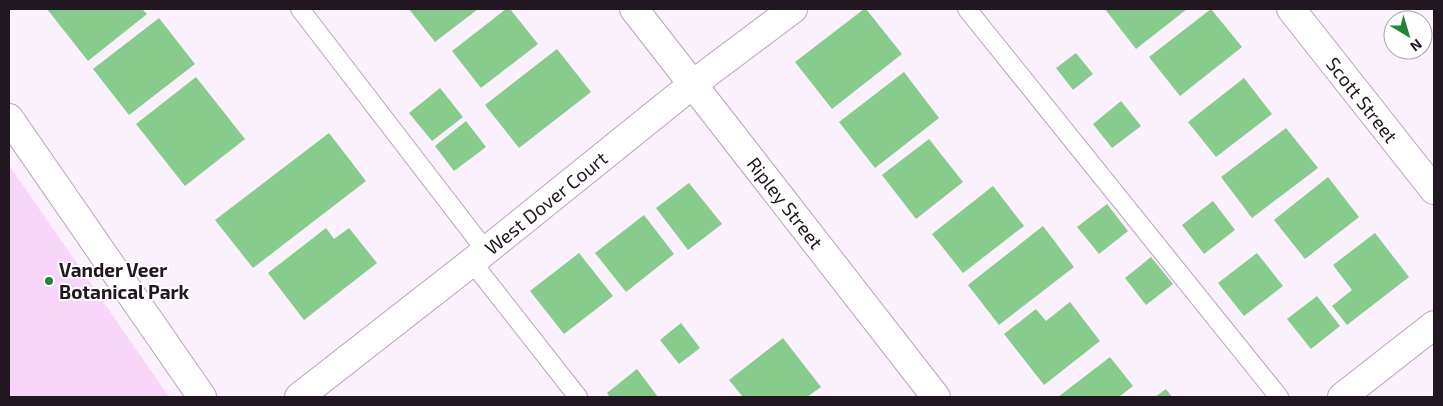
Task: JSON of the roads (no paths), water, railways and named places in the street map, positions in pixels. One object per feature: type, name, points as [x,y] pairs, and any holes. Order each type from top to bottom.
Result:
[{"type":"main road","name":"Ripley Street","points":[[634,9],[936,397]]},
{"type":"main road","name":"West Dover Court","points":[[299,397],[479,256],[693,84],[793,9]]},
{"type":"main road","name":"Scott Street","points":[[1291,9],[1434,190]]},
{"type":"main road","points":[[9,118],[202,397]]},
{"type":"main road","points":[[1342,397],[1434,325]]},
{"type":"lane","points":[[300,9],[479,256],[578,397]]},
{"type":"lane","points":[[967,9],[1279,397]]},
{"type":"place","name":"Vander Veer Botanical Park","points":[[49,281]]}]
